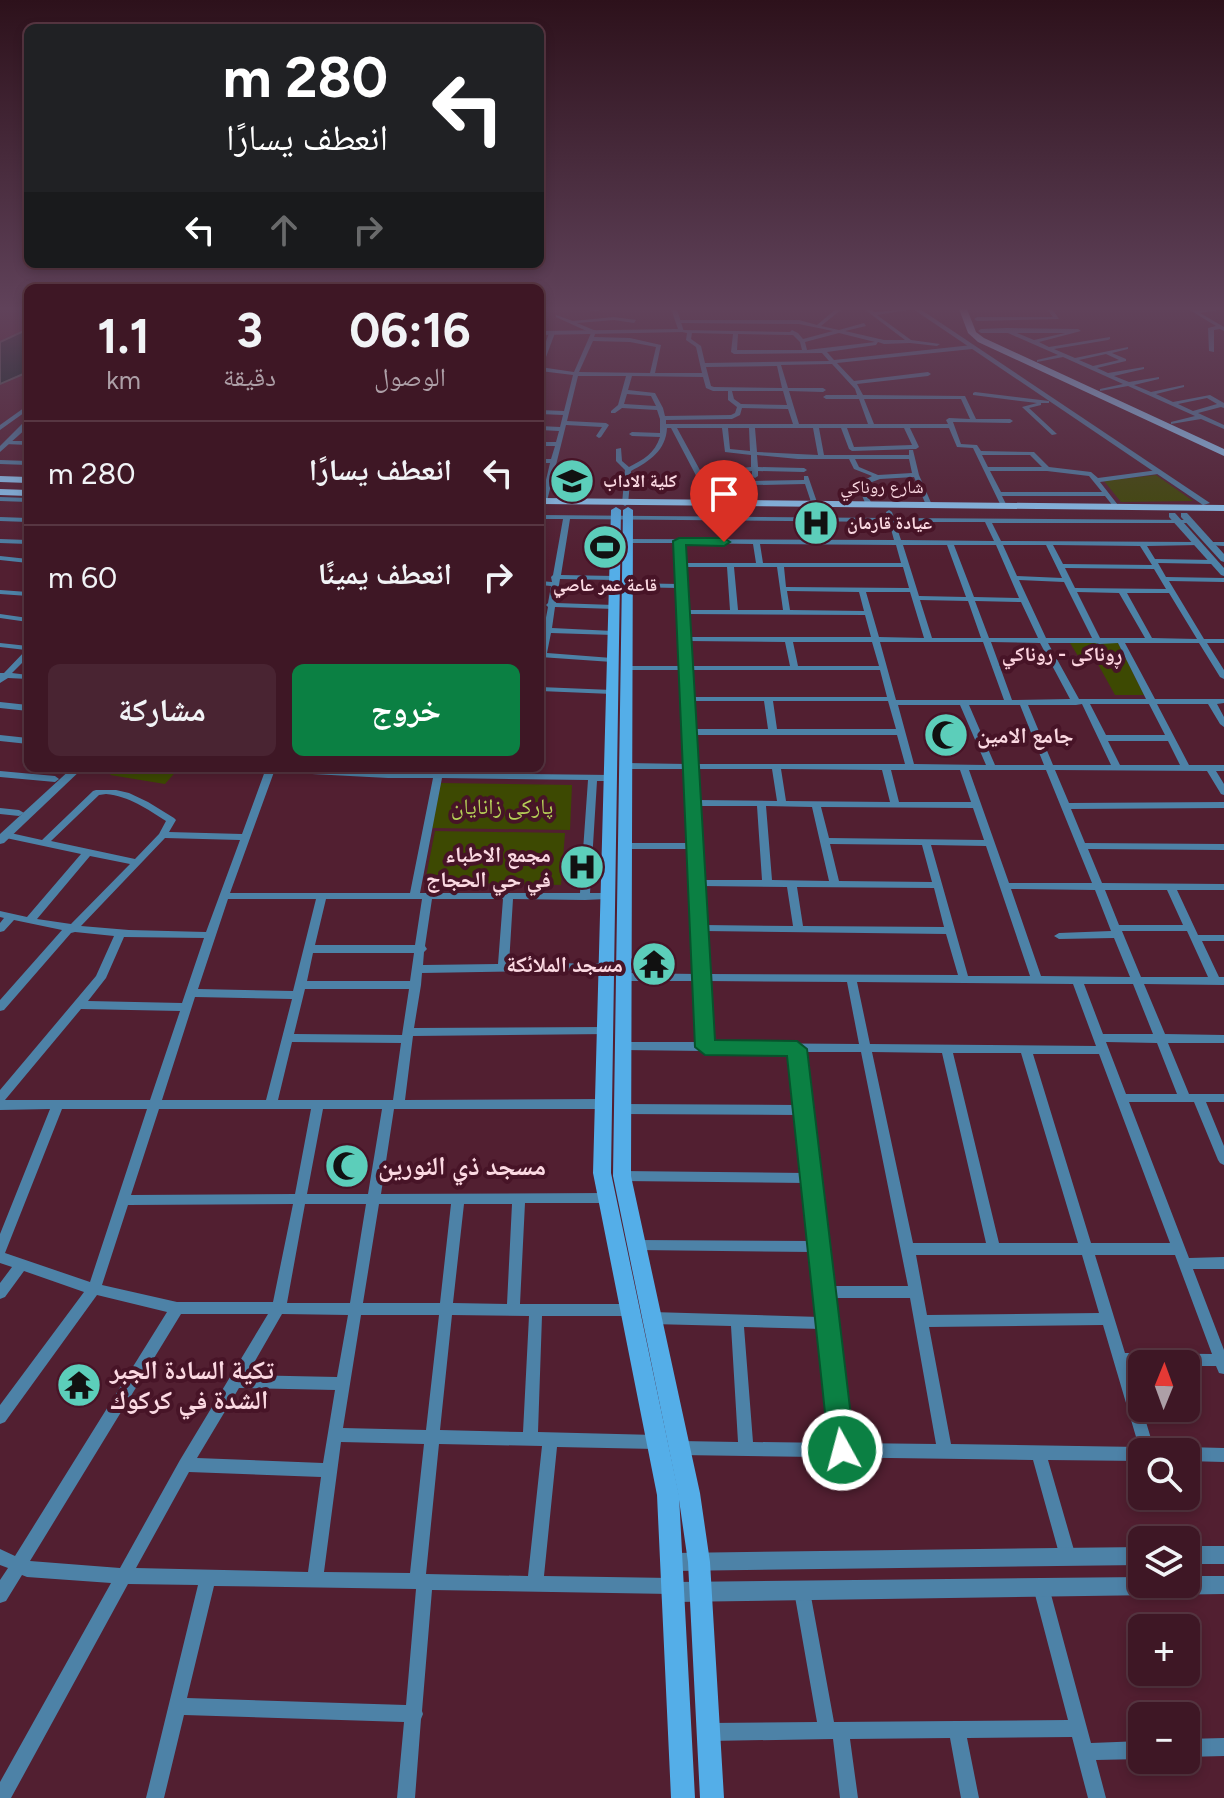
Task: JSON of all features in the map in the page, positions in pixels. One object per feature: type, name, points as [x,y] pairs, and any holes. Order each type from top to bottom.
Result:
[{"type":"main road","points":[[1096,393],[1224,453]]},
{"type":"main road","points":[[1107,393],[1140,412],[1224,446]]},
{"type":"main road","points":[[0,477],[24,478]]},
{"type":"main road","points":[[0,489],[24,490]]},
{"type":"main road","name":"شارع روناكي","points":[[544,503],[623,512],[890,516],[1114,508],[1224,510]]},
{"type":"main road","points":[[1082,507],[1206,503],[1224,510]]},
{"type":"main road","name":"شارع روناكي","points":[[623,512],[714,504],[929,505],[982,513],[1004,506],[1224,510]]},
{"type":"main road","points":[[1114,508],[1181,519],[1224,510]]},
{"type":"main road","points":[[623,512],[628,541],[614,607],[613,633],[619,664],[612,692],[602,778],[625,846],[622,1176],[680,1448],[699,1562],[712,1798]]},
{"type":"main road","points":[[623,512],[619,664],[626,766],[606,896],[602,1173],[668,1495],[674,1562],[683,1798]]},
{"type":"street","points":[[544,480],[553,461],[571,393]]},
{"type":"street","points":[[613,412],[621,406],[627,393]]},
{"type":"street","points":[[628,470],[652,460],[664,435],[660,408],[653,394],[639,393]]},
{"type":"street","points":[[730,393],[731,400],[740,406],[791,407]]},
{"type":"street","points":[[787,393],[796,425]]},
{"type":"street","points":[[803,393],[826,397],[963,397],[974,420]]},
{"type":"street","points":[[825,393],[826,397]]},
{"type":"street","points":[[859,393],[871,425]]},
{"type":"street","points":[[1040,393],[1206,503]]},
{"type":"street","points":[[1150,394],[1154,393]]},
{"type":"street","points":[[975,394],[1050,401]]},
{"type":"street","points":[[1150,394],[1224,427]]},
{"type":"street","points":[[1173,404],[1208,396],[1223,406]]},
{"type":"street","points":[[1050,401],[1025,407],[1054,434]]},
{"type":"street","points":[[621,406],[660,408]]},
{"type":"street","points":[[663,422],[732,417],[738,414],[740,406]]},
{"type":"street","points":[[1192,413],[1223,406]]},
{"type":"street","points":[[0,428],[24,410]]},
{"type":"street","points":[[544,412],[565,413]]},
{"type":"street","points":[[1173,423],[1201,417]]},
{"type":"street","points":[[0,450],[24,420]]},
{"type":"street","points":[[1004,506],[975,446],[959,446],[949,420],[1010,421]]},
{"type":"street","points":[[1214,422],[1224,420]]},
{"type":"street","points":[[663,422],[674,427],[951,426]]},
{"type":"street","points":[[544,428],[606,425],[599,436]]},
{"type":"street","points":[[815,425],[821,457]]},
{"type":"street","points":[[843,425],[852,449],[911,453]]},
{"type":"street","points":[[725,426],[727,451],[852,458],[911,453],[916,447],[906,425]]},
{"type":"street","points":[[4,442],[24,426]]},
{"type":"street","points":[[752,426],[756,483]]},
{"type":"street","points":[[674,427],[714,504]]},
{"type":"street","points":[[632,434],[664,435]]},
{"type":"street","points":[[4,442],[24,443]]},
{"type":"street","points":[[544,444],[558,444]]},
{"type":"street","points":[[619,449],[619,461],[628,470]]},
{"type":"street","points":[[911,453],[916,475],[929,505]]},
{"type":"street","points":[[978,453],[1032,453],[1047,469]]},
{"type":"street","points":[[798,457],[815,505]]},
{"type":"street","points":[[852,458],[856,468],[876,476],[916,475]]},
{"type":"street","points":[[544,461],[553,461]]},
{"type":"street","points":[[0,462],[24,463]]},
{"type":"street","points":[[700,474],[755,469],[804,470]]},
{"type":"street","points":[[986,469],[1047,469],[1086,473],[1099,480],[1114,508]]},
{"type":"street","points":[[623,512],[628,470]]},
{"type":"street","points":[[1099,480],[1158,472]]},
{"type":"street","points":[[869,505],[860,484],[876,476]]},
{"type":"street","points":[[705,484],[808,482]]},
{"type":"street","points":[[998,494],[1108,494]]},
{"type":"street","points":[[0,499],[24,500]]},
{"type":"street","points":[[544,517],[623,512],[720,519],[890,516],[929,641]]},
{"type":"street","points":[[982,513],[1083,522],[1181,519],[1224,559]]},
{"type":"street","points":[[982,513],[1043,641],[1117,768]]},
{"type":"street","points":[[544,642],[544,618],[550,605],[567,517]]},
{"type":"street","points":[[0,519],[24,520]]},
{"type":"street","points":[[720,519],[724,542]]},
{"type":"street","points":[[1181,519],[1224,573]]},
{"type":"street","points":[[1083,522],[1096,544]]},
{"type":"street","points":[[0,541],[24,540]]},
{"type":"street","points":[[628,541],[1198,544]]},
{"type":"street","points":[[679,541],[705,1047]]},
{"type":"street","points":[[756,542],[760,565]]},
{"type":"street","points":[[950,543],[1009,702]]},
{"type":"street","points":[[1049,544],[1098,642]]},
{"type":"street","points":[[1211,544],[1224,544]]},
{"type":"street","points":[[1143,545],[1224,676]]},
{"type":"street","points":[[0,560],[24,563]]},
{"type":"street","points":[[1060,566],[1214,562]]},
{"type":"street","points":[[680,565],[905,565]]},
{"type":"street","points":[[730,565],[734,612]]},
{"type":"street","points":[[780,565],[787,612]]},
{"type":"street","points":[[1014,578],[1067,580]]},
{"type":"street","points":[[1164,579],[1224,580]]},
{"type":"street","points":[[544,582],[621,581],[681,586]]},
{"type":"street","points":[[783,589],[862,589],[971,599],[1024,600]]},
{"type":"street","points":[[862,589],[910,767]]},
{"type":"street","points":[[1072,590],[1171,591]]},
{"type":"street","points":[[1122,591],[1150,641]]},
{"type":"street","points":[[0,592],[24,594]]},
{"type":"street","points":[[550,605],[614,607]]},
{"type":"street","points":[[682,612],[869,613]]},
{"type":"street","points":[[0,616],[24,619]]},
{"type":"street","points":[[546,630],[613,633]]},
{"type":"street","points":[[684,639],[1224,641]]},
{"type":"street","points":[[789,640],[794,668]]},
{"type":"street","points":[[1121,642],[1186,768]]},
{"type":"street","points":[[0,645],[24,649]]},
{"type":"street","points":[[2,677],[24,654]]},
{"type":"street","points":[[544,655],[685,668],[884,668]]},
{"type":"street","points":[[2,677],[24,677]]},
{"type":"street","points":[[544,689],[612,692]]},
{"type":"street","points":[[687,699],[1224,701]]},
{"type":"street","points":[[768,699],[773,732]]},
{"type":"street","points":[[1211,701],[1224,724]]},
{"type":"street","points":[[963,702],[992,768]]},
{"type":"street","points":[[1023,702],[1161,1038],[1224,1160]]},
{"type":"street","points":[[0,705],[24,708]]},
{"type":"street","points":[[689,732],[900,732]]},
{"type":"street","points":[[0,738],[24,741]]},
{"type":"street","points":[[1102,738],[1171,738]]},
{"type":"street","points":[[626,766],[1224,768]]},
{"type":"street","points":[[776,767],[782,803]]},
{"type":"street","points":[[886,767],[895,805]]},
{"type":"street","points":[[964,767],[1037,980]]},
{"type":"street","points":[[1210,768],[1224,792]]},
{"type":"street","points":[[2,835],[19,813],[63,772]]},
{"type":"street","points":[[2,835],[73,772]]},
{"type":"street","points":[[0,1417],[94,1289],[210,935],[269,772]]},
{"type":"street","points":[[389,772],[453,772]]},
{"type":"street","points":[[529,772],[602,778],[585,897]]},
{"type":"street","points":[[0,774],[55,779]]},
{"type":"street","points":[[414,896],[438,774]]},
{"type":"street","points":[[0,1007],[69,930],[163,835],[171,820],[131,797],[105,791],[96,793],[44,843]]},
{"type":"street","points":[[693,803],[977,805]]},
{"type":"street","points":[[761,803],[767,884]]},
{"type":"street","points":[[816,804],[835,884]]},
{"type":"street","points":[[1066,806],[1224,805]]},
{"type":"street","points":[[0,811],[19,813]]},
{"type":"street","points":[[2,835],[136,862]]},
{"type":"street","points":[[163,835],[246,837]]},
{"type":"street","points":[[825,841],[990,843]]},
{"type":"street","points":[[926,843],[964,979]]},
{"type":"street","points":[[625,846],[696,846]]},
{"type":"street","points":[[1082,846],[1224,847]]},
{"type":"street","points":[[29,921],[88,852]]},
{"type":"street","points":[[698,883],[938,885]]},
{"type":"street","points":[[792,884],[799,930]]},
{"type":"street","points":[[1005,886],[1224,887]]},
{"type":"street","points":[[1171,887],[1219,981]]},
{"type":"street","points":[[225,896],[606,896]]},
{"type":"street","points":[[271,1105],[322,896]]},
{"type":"street","points":[[315,1580],[329,1470],[375,1198],[408,1035],[427,896]]},
{"type":"street","points":[[503,968],[508,896]]},
{"type":"street","points":[[0,929],[6,915],[69,930],[120,935],[210,935]]},
{"type":"street","points":[[700,928],[951,931]]},
{"type":"street","points":[[1059,936],[1117,931],[1192,933],[1224,938]]},
{"type":"street","points":[[0,1098],[101,978],[120,935]]},
{"type":"street","points":[[309,949],[422,949]]},
{"type":"street","points":[[419,969],[607,967]]},
{"type":"street","points":[[624,977],[1219,981]]},
{"type":"street","points":[[851,978],[908,1249],[945,1451]]},
{"type":"street","points":[[1077,980],[1222,1364],[1119,1359]]},
{"type":"street","points":[[191,993],[416,985]]},
{"type":"street","points":[[79,1005],[186,1007]]},
{"type":"street","points":[[287,1038],[605,1031]]},
{"type":"street","points":[[623,1046],[1026,1050],[1161,1038],[1224,1039]]},
{"type":"street","points":[[797,1049],[842,1450]]},
{"type":"street","points":[[947,1050],[994,1249]]},
{"type":"street","points":[[1026,1050],[1144,1438]]},
{"type":"street","points":[[1122,1098],[1224,1098]]},
{"type":"street","points":[[0,1105],[604,1104]]},
{"type":"street","points":[[0,1250],[58,1105]]},
{"type":"street","points":[[1,1798],[122,1576],[279,1308],[318,1105]]},
{"type":"street","points":[[622,1109],[805,1110]]},
{"type":"street","points":[[622,1176],[812,1178]]},
{"type":"street","points":[[406,1798],[415,1714],[421,1582],[433,1437],[458,1198]]},
{"type":"street","points":[[513,1309],[519,1198]]},
{"type":"street","points":[[123,1200],[607,1198]]},
{"type":"street","points":[[637,1245],[819,1247]]},
{"type":"street","points":[[908,1249],[1179,1249]]},
{"type":"street","points":[[0,1257],[94,1289],[177,1308],[630,1310]]},
{"type":"street","points":[[1185,1264],[1224,1263]]},
{"type":"street","points":[[0,1293],[22,1264]]},
{"type":"street","points":[[823,1292],[916,1292]]},
{"type":"street","points":[[0,1595],[177,1308]]},
{"type":"street","points":[[530,1439],[536,1309]]},
{"type":"street","points":[[652,1318],[826,1323]]},
{"type":"street","points":[[922,1321],[1107,1319]]},
{"type":"street","points":[[737,1321],[746,1449]]},
{"type":"street","points":[[235,1381],[344,1384]]},
{"type":"street","points":[[335,1435],[656,1442]]},
{"type":"street","points":[[535,1583],[550,1439]]},
{"type":"street","points":[[680,1448],[1128,1454]]},
{"type":"street","points":[[1039,1453],[1068,1557]]},
{"type":"street","points":[[1200,1454],[1224,1455]]},
{"type":"street","points":[[185,1465],[329,1470]]},
{"type":"street","points":[[1200,1555],[1224,1555]]},
{"type":"street","points":[[674,1562],[1128,1556]]},
{"type":"street","points":[[0,1557],[19,1565],[122,1576],[535,1583],[702,1592],[1224,1585]]},
{"type":"street","points":[[155,1798],[208,1578]]},
{"type":"street","points":[[1041,1587],[1097,1798]]},
{"type":"street","points":[[802,1591],[849,1798]]},
{"type":"street","points":[[177,1706],[415,1714]]},
{"type":"street","points":[[707,1732],[1078,1728]]},
{"type":"street","points":[[957,1730],[970,1798]]},
{"type":"street","points":[[1200,1748],[1224,1747]]},
{"type":"street","points":[[1085,1752],[1128,1750]]},
{"type":"green space","points":[[1156,475],[1193,501],[1121,502],[1104,481]]},
{"type":"green space","points":[[1070,643],[1118,643],[1144,695],[1115,695],[1094,657],[1078,656]]},
{"type":"green space","points":[[113,772],[176,772],[165,784],[110,775]]},
{"type":"green space","name":"پارکی زانایان","points":[[441,783],[572,785],[570,830],[432,828]]},
{"type":"green space","points":[[435,831],[565,833],[561,885],[425,882]]},
{"type":"place","name":"كلية الاداب","points":[[572,481]]},
{"type":"place","name":"عيادة قارمان","points":[[816,523]]},
{"type":"place","name":"قاعة عمر عاصي","points":[[605,547]]},
{"type":"place","name":"جامع الامين","points":[[946,735]]},
{"type":"place","name":"مجمع الاطباء في حي الحجاج","points":[[582,867]]},
{"type":"place","name":"مسجد الملائكة","points":[[654,964]]},
{"type":"place","name":"مسجد ذي النورين","points":[[347,1166]]},
{"type":"place","name":"تكية السادة الجبر الشدة في كركوك","points":[[79,1385]]},
{"type":"district","name":"ڕوناکی - روناكي","points":[[1062,654]]},
{"type":"route","points":[[724,542],[679,541],[705,1047],[797,1049],[842,1450]]}]
